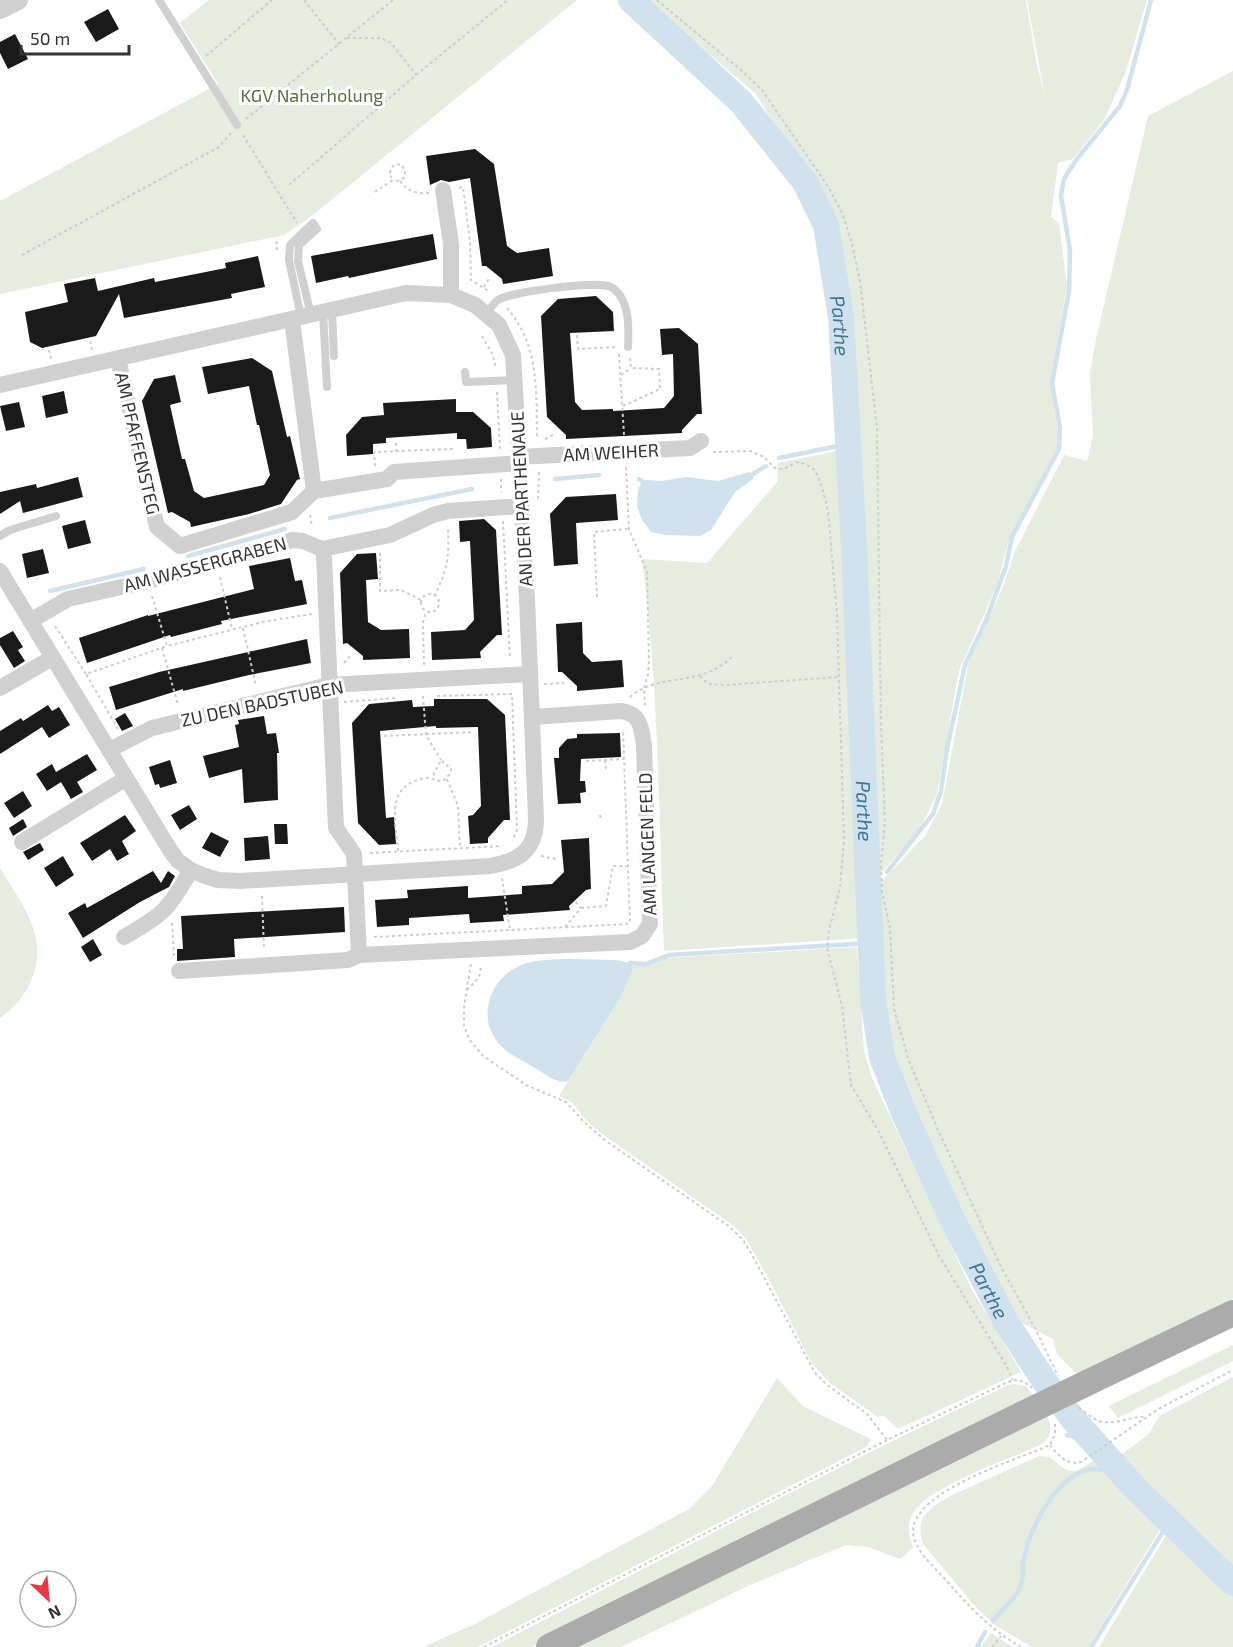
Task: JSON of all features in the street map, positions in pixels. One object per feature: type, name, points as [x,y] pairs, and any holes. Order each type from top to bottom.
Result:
[{"type":"main road","points":[[549,1647],[1233,1313]]},
{"type":"street","points":[[0,9],[18,0]]},
{"type":"street","points":[[443,190],[451,244],[451,295]]},
{"type":"street","name":"AN DER PARTHENAUE","points":[[0,385],[406,292],[451,295],[475,304],[499,325],[513,355],[536,679],[532,717],[535,835],[527,850],[515,860],[500,864],[261,880],[218,880],[191,870],[178,861],[170,850],[0,571]]},
{"type":"street","points":[[311,494],[312,315]]},
{"type":"street","name":"AM PFAFFENSTEG","points":[[118,359],[157,527]]},
{"type":"street","name":"AM WEIHER","points":[[519,460],[695,444]]},
{"type":"street","name":"AM WASSERGRABEN","points":[[157,527],[180,546],[292,512],[311,494],[387,479],[394,472],[500,464],[519,460]]},
{"type":"street","name":"AM WASSERGRABEN","points":[[30,621],[68,599],[148,581],[294,540],[303,541],[322,549],[390,535],[433,515],[448,511],[522,506]]},
{"type":"street","points":[[322,549],[327,612],[336,828],[354,854],[359,955]]},
{"type":"street","points":[[0,688],[52,658]]},
{"type":"street","name":"ZU DEN BADSTUBEN","points":[[109,750],[152,728],[182,719],[329,685],[424,688],[536,679]]},
{"type":"street","points":[[532,717],[621,711],[631,713],[641,729]]},
{"type":"street","name":"AM LANGEN FELD","points":[[179,971],[348,960],[359,955],[472,952],[630,942],[642,936],[650,924],[644,745],[641,729]]},
{"type":"street","points":[[22,842],[125,779]]},
{"type":"street","points":[[124,938],[152,922],[170,905],[191,870]]},
{"type":"lane","points":[[159,0],[237,125]]},
{"type":"lane","points":[[327,387],[312,315],[298,261],[299,245],[317,228],[313,223],[290,245],[289,260],[312,315],[334,356]]},
{"type":"lane","points":[[486,314],[499,299],[561,286],[602,285],[611,288],[622,300],[629,324],[628,347]]},
{"type":"lane","points":[[465,372],[466,382],[514,380]]},
{"type":"lane","points":[[0,536],[10,530],[56,516]]},
{"type":"path","points":[[204,58],[272,0]]},
{"type":"path","points":[[304,0],[339,44]]},
{"type":"path","points":[[22,255],[219,147],[237,125],[393,0]]},
{"type":"path","points":[[289,184],[508,0]]},
{"type":"path","points":[[657,0],[762,90],[829,189],[843,216],[852,244],[860,281],[876,428],[881,727],[885,822],[881,874],[882,892],[891,928],[894,1009],[909,1061],[938,1130],[1001,1267],[1035,1328],[1058,1376]]},
{"type":"path","points":[[347,38],[381,38],[391,43],[416,75]]},
{"type":"path","points":[[237,125],[298,226]]},
{"type":"path","points":[[393,180],[389,174],[390,169],[393,165],[400,164],[406,174],[399,181]]},
{"type":"path","points":[[375,192],[393,180],[399,181],[410,190]]},
{"type":"path","points":[[278,255],[276,243],[284,237]]},
{"type":"path","points":[[484,287],[490,277]]},
{"type":"path","points":[[471,280],[499,299]]},
{"type":"path","points":[[577,335],[578,349],[619,347],[629,529],[646,572],[649,659],[648,675],[644,687],[646,720],[641,729]]},
{"type":"path","points":[[482,336],[494,355],[510,660]]},
{"type":"path","points":[[90,341],[92,352]]},
{"type":"path","points":[[628,347],[631,368]]},
{"type":"path","points":[[49,350],[51,361]]},
{"type":"path","points":[[621,375],[631,368],[658,369],[660,389],[623,406]]},
{"type":"path","points":[[431,442],[431,450]]},
{"type":"path","points":[[396,443],[396,451]]},
{"type":"path","points":[[695,444],[713,452],[750,451],[762,456],[775,468],[783,468],[798,462],[806,464],[815,470],[821,484],[828,510],[837,615],[844,840],[840,888],[827,948],[842,1006],[851,1085],[878,1130],[938,1254],[1013,1380]]},
{"type":"path","points":[[452,449],[459,446]]},
{"type":"path","points":[[311,494],[313,534],[321,540],[322,549]]},
{"type":"path","points":[[434,596],[443,580],[449,554],[448,511]]},
{"type":"path","points":[[597,597],[594,532],[629,529]]},
{"type":"path","points":[[365,540],[380,553],[380,591],[401,590],[421,600]]},
{"type":"path","points":[[217,561],[232,630]]},
{"type":"path","points":[[148,581],[167,646]]},
{"type":"path","points":[[421,600],[426,596],[434,596]]},
{"type":"path","points":[[426,612],[433,612],[437,607],[438,601],[434,596]]},
{"type":"path","points":[[421,600],[426,612]]},
{"type":"path","points":[[46,611],[125,741]]},
{"type":"path","points":[[86,674],[167,646],[243,627],[327,612]]},
{"type":"path","points":[[398,851],[394,804],[399,794],[405,786],[432,778],[439,782],[447,778],[451,769],[441,760],[426,735],[423,622],[426,612]]},
{"type":"path","points":[[243,627],[259,701]]},
{"type":"path","points":[[162,648],[182,719]]},
{"type":"path","points":[[626,700],[644,687],[700,676],[721,667],[733,656]]},
{"type":"path","points":[[700,676],[708,684],[725,685],[839,677]]},
{"type":"path","points":[[536,679],[564,683]]},
{"type":"path","points":[[354,854],[500,846],[507,844],[515,835],[512,694],[434,696]]},
{"type":"path","points":[[330,703],[400,698]]},
{"type":"path","points":[[368,937],[627,924],[630,922],[623,722]]},
{"type":"path","points":[[384,736],[474,732]]},
{"type":"path","points":[[586,761],[624,759]]},
{"type":"path","points":[[432,778],[441,760]]},
{"type":"path","points":[[605,760],[606,769]]},
{"type":"path","points":[[447,778],[453,788],[458,806],[460,849]]},
{"type":"path","points":[[600,815],[601,821]]},
{"type":"path","points":[[536,857],[539,851]]},
{"type":"path","points":[[500,864],[510,930]]},
{"type":"path","points":[[565,927],[581,908],[606,906],[613,866],[629,866]]},
{"type":"path","points":[[261,880],[265,965]]},
{"type":"path","points":[[576,902],[581,908]]},
{"type":"path","points":[[170,905],[174,957],[179,971]]},
{"type":"path","points":[[467,990],[479,977],[481,970],[472,952]]},
{"type":"path","points":[[472,952],[463,1017],[469,1039],[482,1055],[526,1085],[566,1102],[606,1141],[730,1227],[743,1240],[755,1260],[815,1373],[826,1384],[867,1414],[887,1440]]},
{"type":"path","points":[[1050,1445],[1065,1460],[1074,1464],[1081,1462],[1146,1417],[1233,1370]]},
{"type":"path","points":[[484,1647],[887,1440],[1013,1380],[1026,1382]]},
{"type":"path","points":[[1076,1406],[1098,1421],[1114,1423],[1134,1417],[1146,1417]]},
{"type":"path","points":[[1021,1647],[1001,1636],[981,1619],[925,1557],[914,1540],[914,1524],[922,1508],[938,1495],[1050,1445],[1055,1434]]},
{"type":"path","points":[[992,1647],[1001,1636]]},
{"type":"green space","name":"KGV Naherholung","points":[[209,0],[577,0],[308,219],[284,235],[0,294],[0,201],[218,84],[180,23]]},
{"type":"green space","points":[[645,0],[1026,0],[1045,97],[1027,0],[1147,0],[1125,74],[1104,120],[1073,159],[1058,163],[1051,217],[1059,223],[1067,286],[1050,383],[1058,432],[1057,448],[1009,540],[997,585],[959,671],[937,794],[921,827],[872,884],[856,405],[848,308],[830,230],[804,175],[756,94]]},
{"type":"green space","points":[[1233,71],[1233,1299],[1078,1375],[1057,1354],[1053,1339],[1014,1319],[967,1238],[915,1124],[886,1052],[873,890],[925,836],[942,804],[968,665],[1004,584],[1015,551],[1064,455],[1087,461],[1093,436],[1090,373],[1096,339],[1148,116]]},
{"type":"green space","points":[[843,450],[864,938],[664,951],[655,705],[642,559],[707,563],[778,481],[777,463]]},
{"type":"green space","points":[[0,868],[29,918],[36,938],[37,951],[36,965],[27,989],[11,1010],[0,1018]]},
{"type":"green space","points":[[857,947],[864,1051],[872,1078],[971,1288],[1021,1372],[898,1429],[884,1416],[878,1417],[831,1384],[811,1362],[769,1279],[746,1239],[734,1226],[598,1131],[573,1103],[559,1096],[619,1000],[632,966],[651,964],[666,958]]},
{"type":"green space","points":[[1233,1345],[1233,1361],[1118,1418],[1109,1406]]},
{"type":"green space","points":[[1233,1377],[1233,1567],[1117,1458],[1149,1434],[1159,1416]]},
{"type":"green space","points":[[777,1378],[804,1407],[871,1439],[866,1447],[478,1647],[423,1647],[475,1624],[689,1509],[712,1486]]},
{"type":"green space","points":[[1008,1385],[1026,1386],[1033,1395],[532,1647],[492,1647],[860,1457]]},
{"type":"green space","points":[[1047,1415],[1050,1432],[1047,1439],[1040,1445],[952,1483],[921,1503],[909,1522],[909,1535],[913,1548],[900,1559],[868,1547],[846,1545],[750,1585],[621,1647],[570,1647]]},
{"type":"green space","points":[[1039,1456],[1049,1457],[1071,1471],[1076,1471],[1096,1459],[1162,1526],[1088,1647],[1032,1647],[995,1625],[974,1605],[923,1544],[920,1527],[922,1520],[936,1505],[950,1496]]},
{"type":"green space","points":[[1168,1532],[1233,1592],[1233,1647],[1099,1647]]},
{"type":"green space","points":[[991,1633],[1013,1647],[980,1647]]},
{"type":"water","points":[[749,472],[753,474],[753,479],[735,492],[711,530],[700,536],[651,532],[642,520],[637,507],[638,490],[642,481],[662,481],[686,477],[718,481]]},
{"type":"water","points":[[545,960],[616,960],[630,963],[633,967],[632,972],[619,1000],[568,1081],[551,1078],[512,1055],[492,1034],[488,1023],[490,999],[502,978],[512,970],[524,964]]},
{"type":"building","points":[[108,9],[119,29],[96,42],[84,22]]},
{"type":"building","points":[[15,34],[28,59],[8,69],[0,53],[0,42]]},
{"type":"building","points":[[475,149],[494,164],[507,246],[517,253],[549,248],[553,276],[503,284],[502,279],[486,266],[482,266],[470,178],[449,182],[441,180],[430,185],[426,156]]},
{"type":"building","points":[[433,234],[437,259],[316,283],[311,256]]},
{"type":"building","points":[[258,256],[265,287],[231,294],[232,298],[124,318],[119,294],[96,336],[42,348],[30,342],[25,312],[68,302],[64,284],[95,278],[98,291],[154,278],[155,282],[226,268],[225,263]]},
{"type":"building","points":[[596,296],[613,312],[614,331],[570,333],[575,402],[582,410],[664,408],[674,396],[673,354],[662,355],[660,329],[679,328],[698,344],[702,414],[697,414],[682,430],[682,433],[566,439],[566,435],[547,417],[541,316],[558,299]]},
{"type":"building","points":[[252,358],[272,371],[287,437],[290,436],[300,479],[281,504],[191,527],[190,522],[172,512],[168,513],[142,401],[154,379],[175,375],[181,402],[170,405],[182,459],[185,459],[194,491],[204,498],[264,485],[270,475],[249,386],[208,394],[202,367]]},
{"type":"building","points":[[64,391],[68,413],[46,418],[42,396]]},
{"type":"building","points":[[456,399],[456,412],[473,412],[491,428],[492,447],[467,449],[466,439],[457,439],[457,433],[386,438],[386,443],[373,444],[373,454],[347,456],[346,435],[362,417],[384,415],[383,403]]},
{"type":"building","points":[[19,402],[25,427],[6,431],[0,406]]},
{"type":"building","points":[[78,477],[83,497],[23,513],[20,501],[0,514],[0,492],[36,484],[37,488]]},
{"type":"building","points":[[616,494],[618,520],[576,523],[578,564],[554,566],[550,514],[566,497]]},
{"type":"building","points":[[484,519],[496,530],[502,635],[497,635],[480,652],[481,658],[432,660],[431,632],[465,630],[474,620],[470,541],[460,542],[459,521]]},
{"type":"building","points":[[85,520],[91,543],[68,549],[62,526]]},
{"type":"building","points":[[43,549],[49,573],[27,578],[22,554]]},
{"type":"building","points":[[376,553],[378,579],[366,580],[368,622],[381,630],[409,629],[410,658],[363,660],[363,656],[347,643],[343,644],[340,573],[357,554]]},
{"type":"building","points":[[290,558],[295,581],[302,580],[307,604],[221,621],[222,624],[171,637],[170,635],[87,663],[79,638],[148,615],[254,589],[249,566]]},
{"type":"building","points":[[582,622],[583,653],[592,662],[622,660],[624,687],[577,691],[577,686],[562,672],[558,672],[556,624]]},
{"type":"building","points":[[13,631],[23,647],[18,650],[25,661],[14,668],[0,645],[0,638]]},
{"type":"building","points":[[307,639],[311,663],[183,691],[183,689],[116,710],[109,687],[159,672]]},
{"type":"building","points":[[434,699],[487,699],[505,715],[510,820],[504,820],[488,838],[488,843],[470,844],[468,816],[473,815],[481,806],[478,727],[436,728],[436,726],[380,731],[386,818],[394,817],[396,844],[379,845],[358,823],[352,723],[369,704],[412,700],[413,707],[434,706]]},
{"type":"building","points":[[48,705],[52,711],[59,707],[70,725],[49,738],[42,727],[0,754],[0,731],[21,718],[23,721]]},
{"type":"building","points":[[125,713],[133,726],[122,731],[115,719]]},
{"type":"building","points":[[264,716],[267,734],[276,733],[279,753],[277,753],[278,800],[244,803],[242,769],[209,778],[203,756],[239,747],[235,725],[239,724],[238,720]]},
{"type":"building","points":[[620,733],[621,757],[581,759],[580,781],[585,781],[586,792],[580,793],[581,803],[558,804],[554,758],[559,758],[559,748],[567,739],[577,738],[577,734]]},
{"type":"building","points":[[87,754],[97,770],[77,782],[83,792],[71,799],[61,782],[47,791],[36,774],[52,764],[56,772]]},
{"type":"building","points":[[170,760],[177,783],[160,788],[159,784],[155,785],[149,767]]},
{"type":"building","points":[[23,791],[32,806],[14,818],[4,803]]},
{"type":"building","points":[[189,805],[197,819],[180,830],[171,815]]},
{"type":"building","points":[[125,815],[136,831],[122,841],[129,854],[117,861],[110,849],[92,861],[80,843]]},
{"type":"building","points":[[23,819],[27,827],[13,836],[9,828]]},
{"type":"building","points":[[274,824],[287,824],[288,844],[275,844]]},
{"type":"building","points":[[211,832],[229,841],[220,857],[202,848]]},
{"type":"building","points":[[268,836],[270,859],[245,861],[244,838]]},
{"type":"building","points":[[589,838],[591,889],[586,890],[569,906],[570,910],[503,915],[504,921],[470,923],[469,914],[409,918],[409,925],[377,927],[375,900],[408,898],[407,890],[468,886],[468,898],[522,894],[522,886],[552,884],[564,872],[561,840]]},
{"type":"building","points":[[40,843],[44,850],[28,860],[23,852]]},
{"type":"building","points":[[63,856],[74,875],[56,887],[44,868]]},
{"type":"building","points":[[153,871],[161,883],[168,871],[175,876],[169,887],[140,902],[83,938],[68,913],[85,903],[87,908]]},
{"type":"building","points":[[344,907],[345,932],[234,939],[235,957],[177,961],[177,949],[183,949],[181,916]]},
{"type":"building","points":[[93,939],[102,955],[90,962],[81,947]]},
{"type":"waterway","name":"Parthe","points":[[631,0],[741,102],[805,182],[826,225],[841,317],[854,547],[873,1000],[882,1057],[903,1111],[951,1217],[1006,1322],[1043,1379],[1073,1419],[1136,1489],[1233,1583]]},
{"type":"waterway","points":[[887,872],[933,814],[941,791],[947,749],[965,665],[987,618],[1006,566],[1012,537],[1059,449],[1060,428],[1052,383],[1069,291],[1070,250],[1061,196],[1064,179],[1076,160],[1120,106],[1127,90],[1151,0]]},
{"type":"waterway","points":[[779,458],[848,444]]},
{"type":"waterway","points":[[753,474],[766,466]]},
{"type":"waterway","points":[[555,479],[599,475]]},
{"type":"waterway","points":[[330,518],[472,489]]},
{"type":"waterway","points":[[188,556],[285,529]]},
{"type":"waterway","points":[[50,591],[144,569]]},
{"type":"waterway","name":"Parthe","points":[[869,893],[875,886]]},
{"type":"waterway","points":[[630,963],[646,964],[669,955],[871,943]]},
{"type":"waterway","points":[[1067,1435],[1094,1442]]},
{"type":"waterway","points":[[993,1621],[1018,1592],[1031,1535],[1045,1507],[1054,1495],[1075,1475],[1087,1470],[1101,1470],[1124,1476]]},
{"type":"waterway","points":[[1091,1647],[1169,1522]]},
{"type":"waterway","points":[[977,1647],[985,1632]]}]
